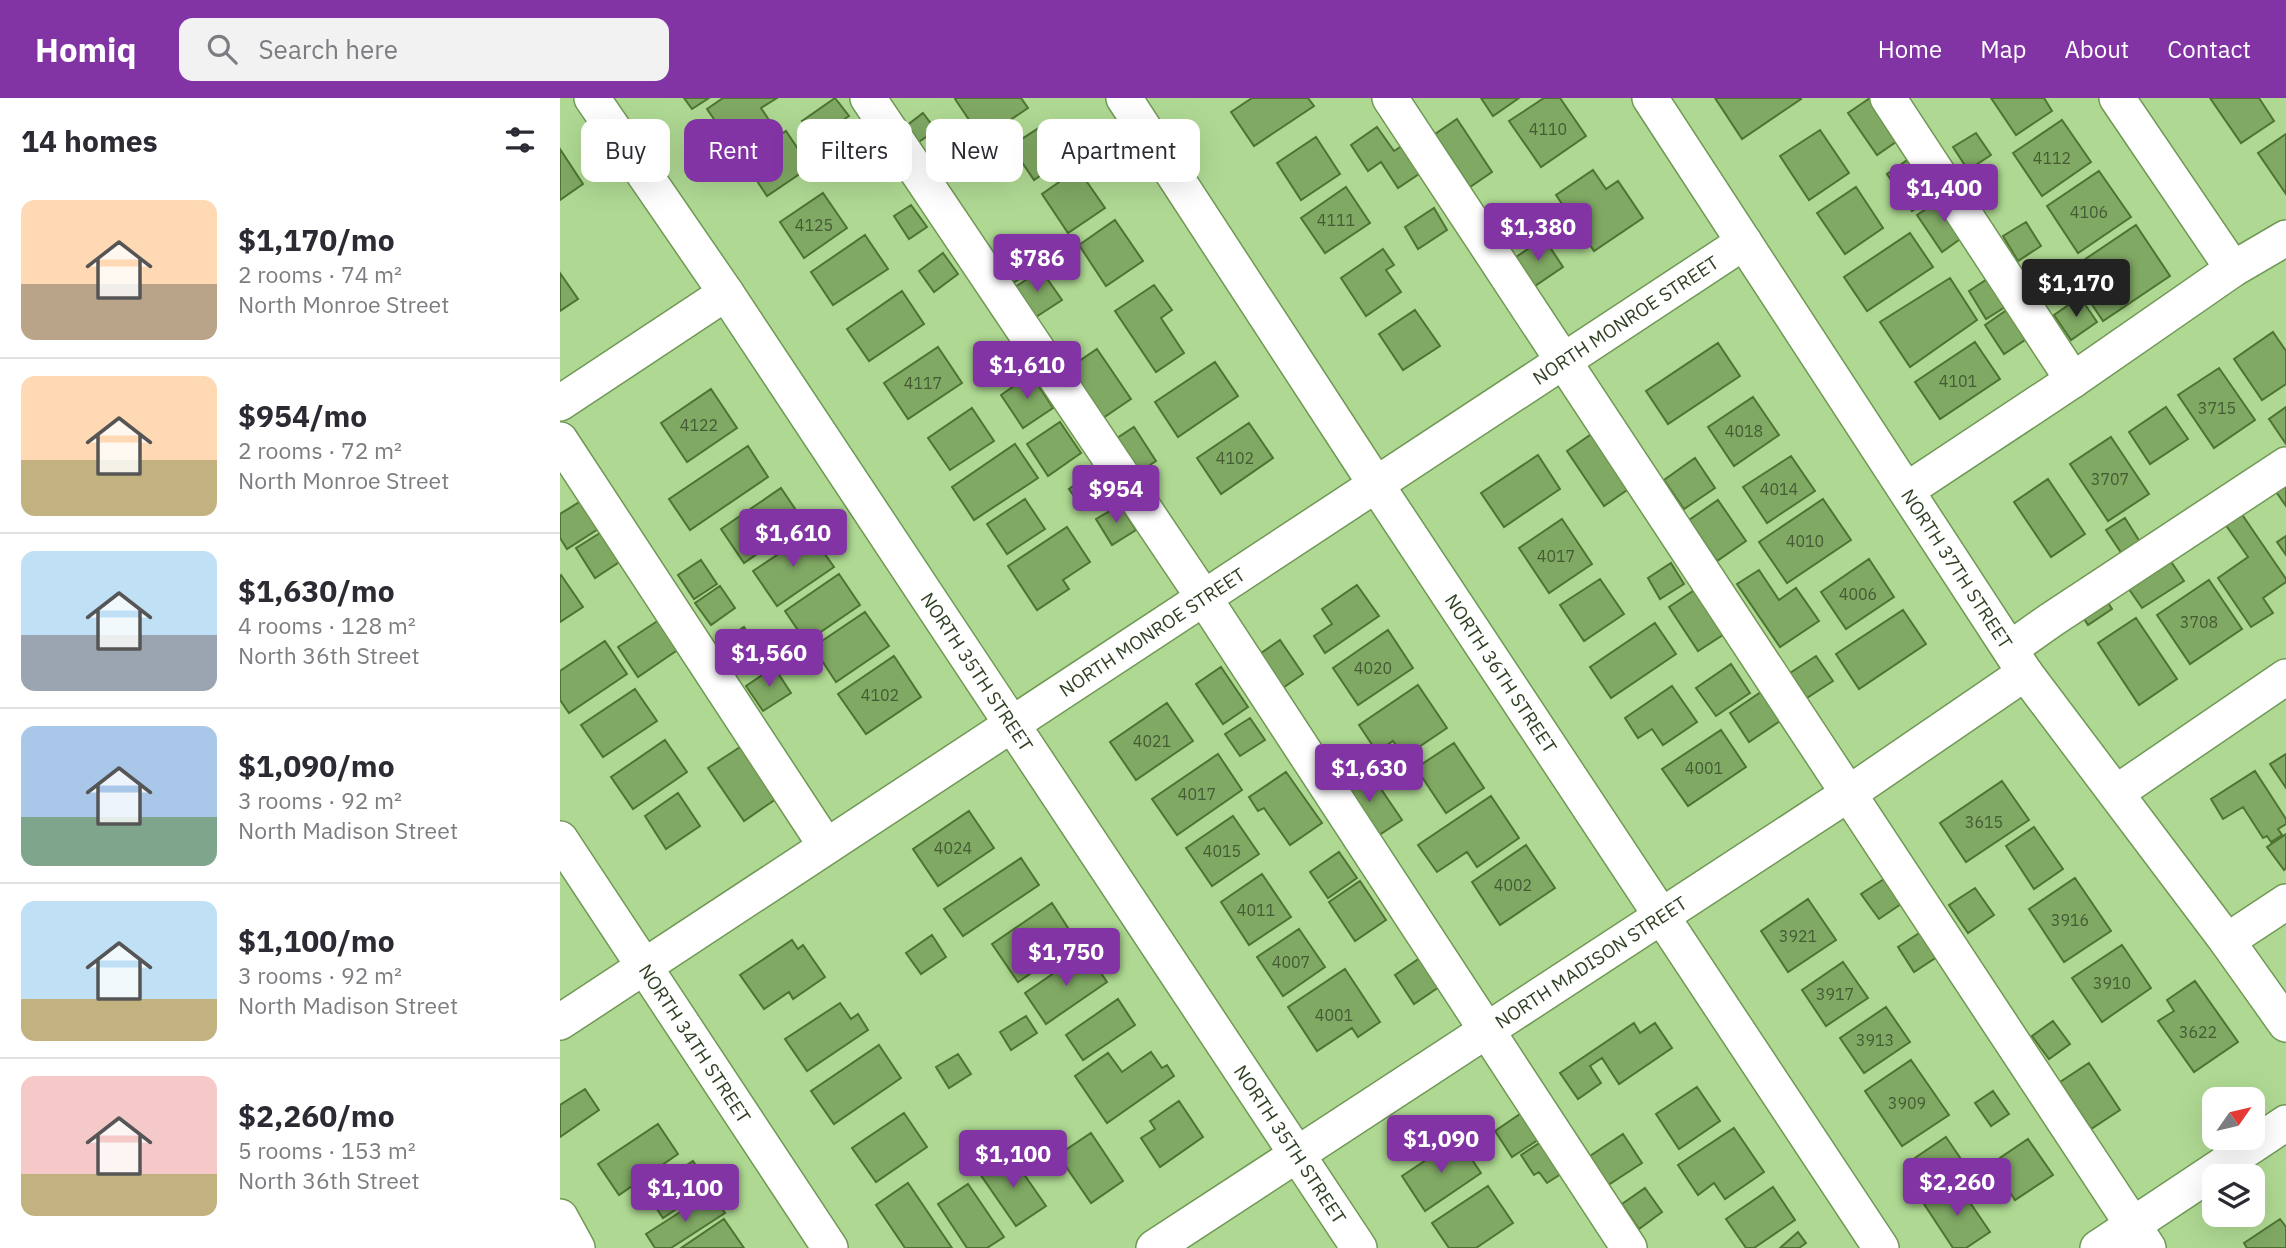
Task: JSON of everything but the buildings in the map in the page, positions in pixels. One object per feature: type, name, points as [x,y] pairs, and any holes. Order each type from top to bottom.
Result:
[{"type":"street","name":"NORTH 35TH STREET","points":[[592,98],[726,293],[1359,1248]]},
{"type":"street","points":[[868,98],[1204,598],[1629,1248]]},
{"type":"street","name":"NORTH 36TH STREET","points":[[1124,98],[1881,1248]]},
{"type":"street","points":[[1390,98],[2140,1236]]},
{"type":"street","name":"NORTH 37TH STREET","points":[[1650,98],[2018,661],[2286,1024]]},
{"type":"street","points":[[1888,98],[2073,380]]},
{"type":"street","points":[[2117,98],[2233,269]]},
{"type":"street","points":[[1908,490],[2233,269],[2286,238]]},
{"type":"street","name":"NORTH MONROE STREET","points":[[560,1022],[1744,243]]},
{"type":"street","points":[[560,403],[726,293]]},
{"type":"street","points":[[560,440],[826,846]]},
{"type":"street","name":"NORTH MADISON STREET","points":[[1154,1248],[1848,794],[2018,661],[2051,620],[2286,465]]},
{"type":"street","points":[[2116,793],[2286,677]]},
{"type":"street","name":"NORTH 34TH STREET","points":[[560,839],[831,1248]]},
{"type":"street","points":[[2227,941],[2286,902]]},
{"type":"street","points":[[2098,1248],[2140,1236],[2286,1123]]},
{"type":"street","points":[[560,1217],[577,1248]]}]
